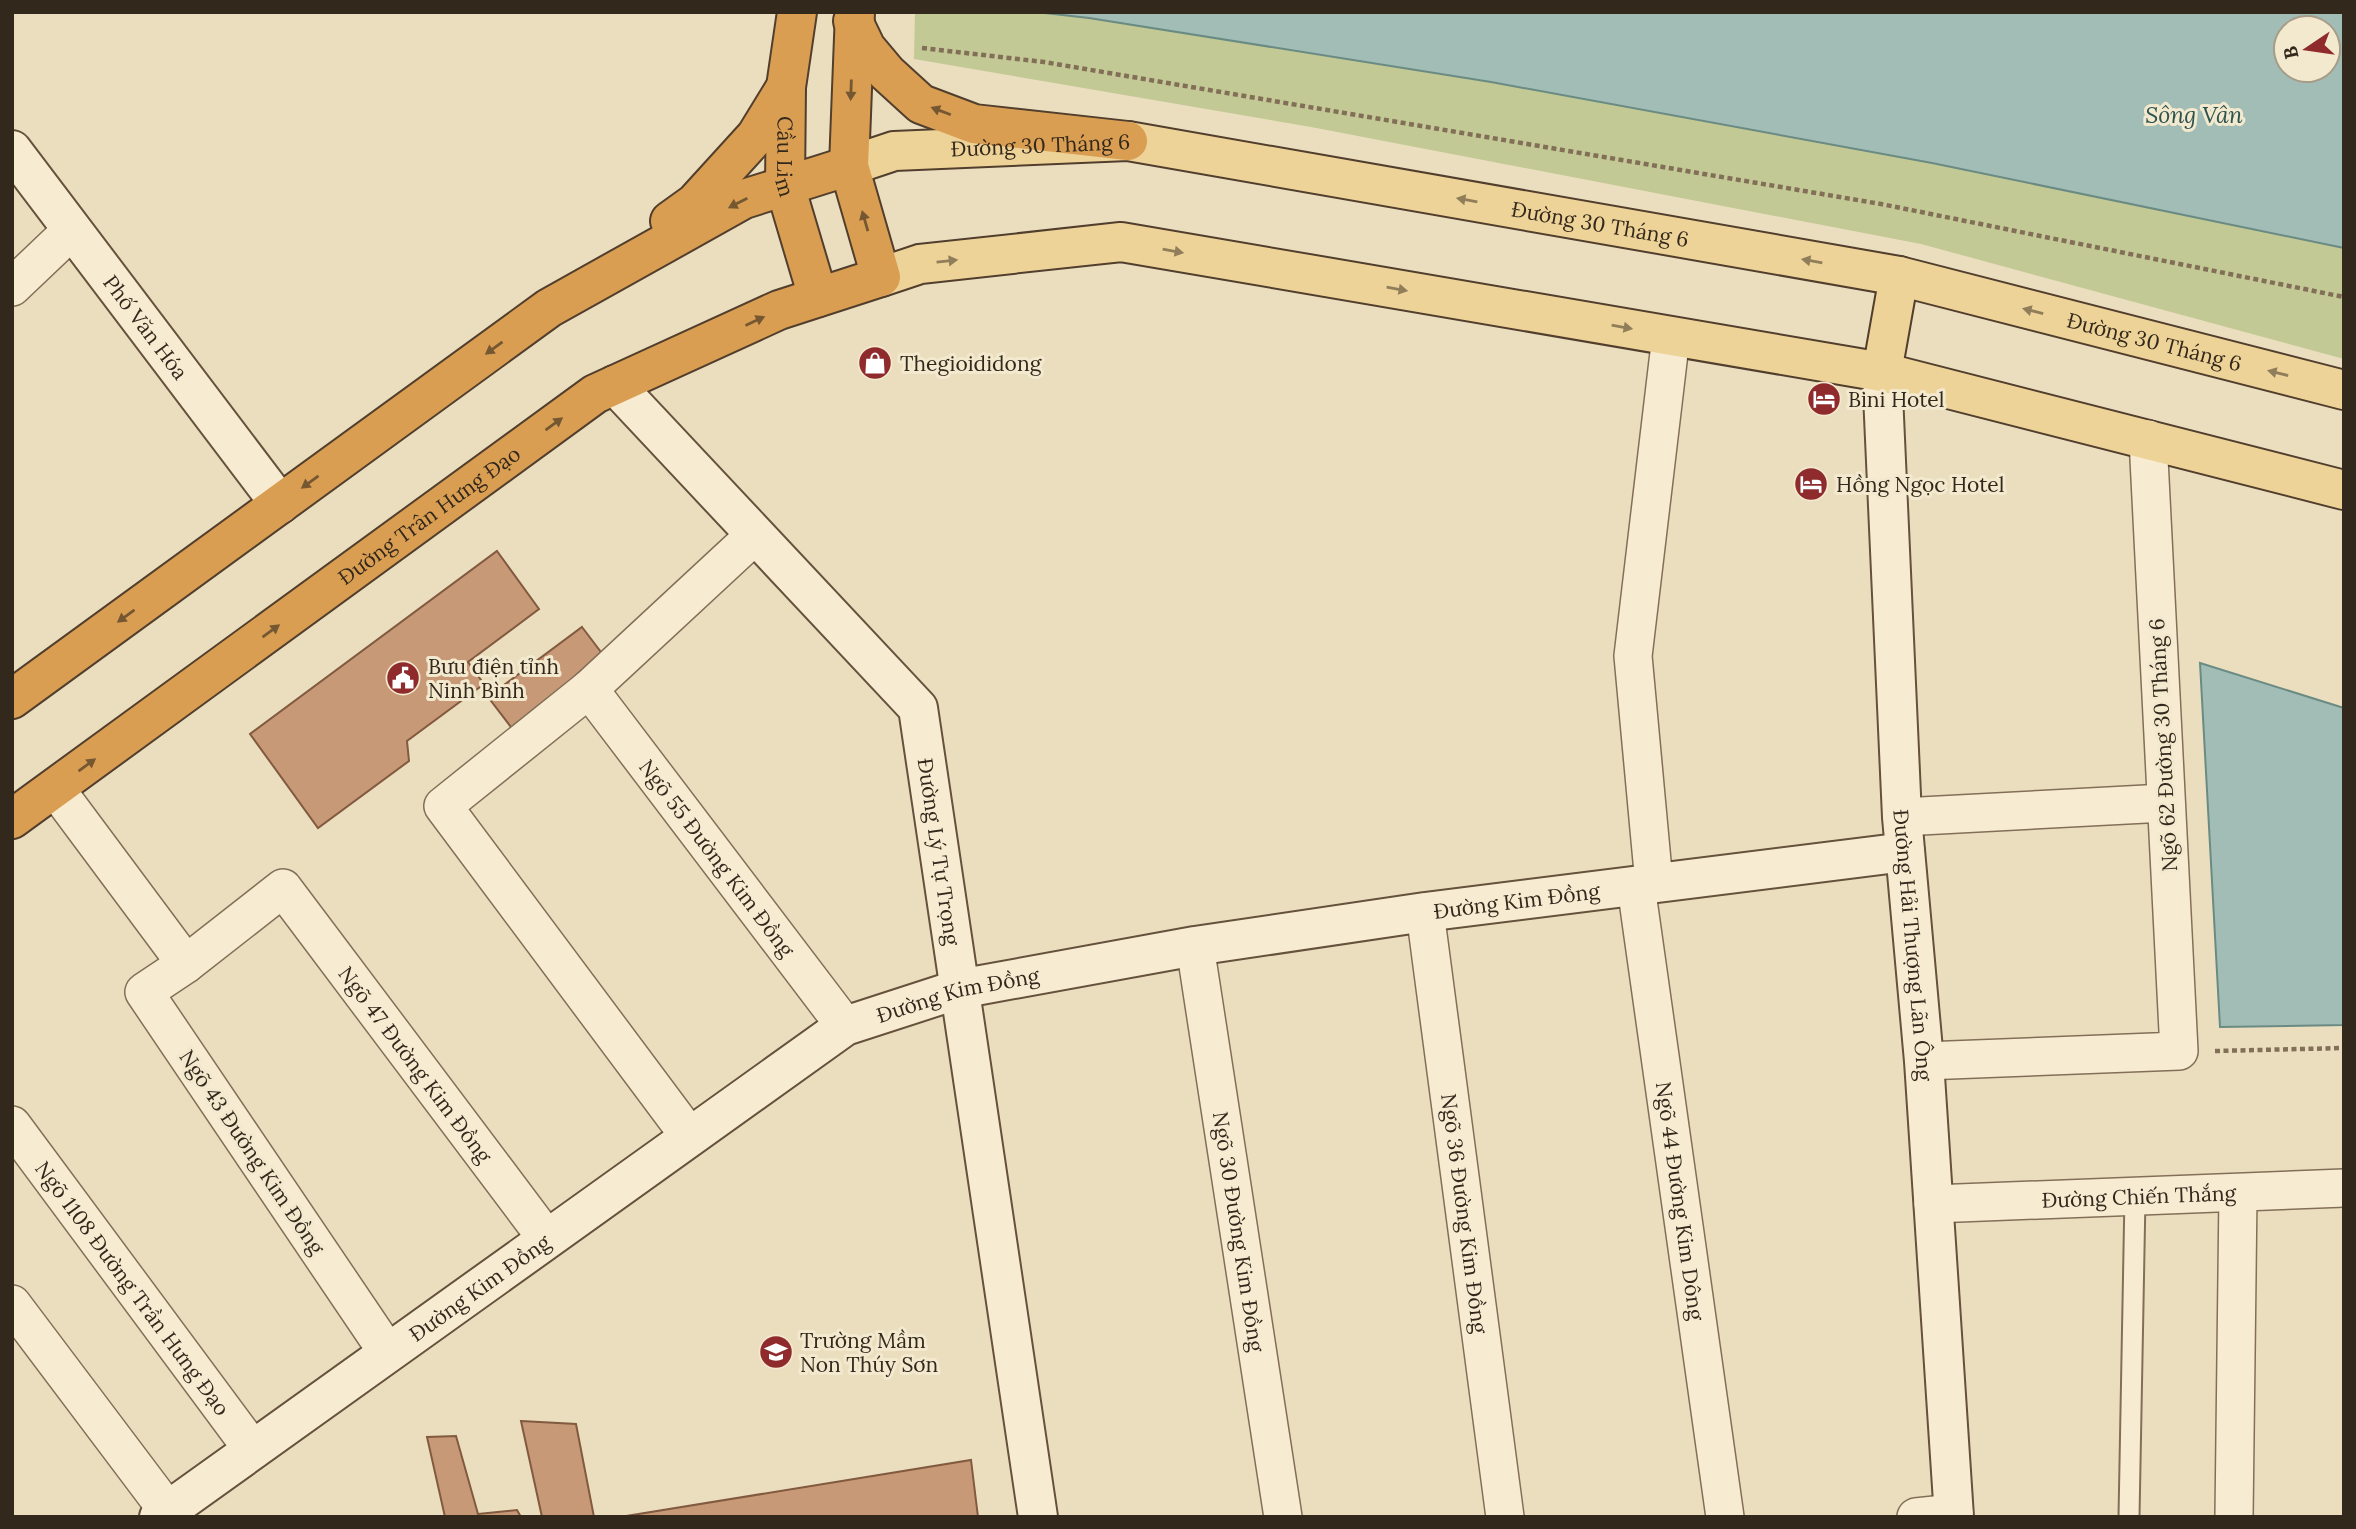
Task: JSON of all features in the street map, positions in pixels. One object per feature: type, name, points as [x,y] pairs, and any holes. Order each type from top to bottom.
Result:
[{"type":"highway","name":"Cầu Lim","points":[[797,13],[786,87],[785,186],[818,297]]},
{"type":"highway","points":[[854,17],[866,48],[887,73],[921,104],[974,124],[1128,141]]},
{"type":"highway","points":[[854,17],[849,166],[881,277]]},
{"type":"highway","points":[[12,699],[695,204],[756,136],[786,87]]},
{"type":"highway","points":[[549,308],[744,200],[849,166]]},
{"type":"highway","name":"Đường Trân Hưng Đạo","points":[[12,819],[595,394],[779,310],[881,277]]},
{"type":"main road","name":"Đường 30 Tháng 6","points":[[849,166],[894,151],[1128,141],[1899,276],[2344,390]]},
{"type":"main road","points":[[881,277],[920,264],[1121,242],[1882,372],[2344,490]]},
{"type":"main road","points":[[1882,372],[1899,276]]},
{"type":"street","name":"Phố Văn Hóa","points":[[12,150],[280,504]]},
{"type":"street","points":[[12,287],[72,230]]},
{"type":"street","name":"Ngõ 44 Đường Kim Dông","points":[[1671,336],[1633,656],[1645,885],[1725,1517]]},
{"type":"street","name":"Đường Hải Thượng Lãn Ông","points":[[1882,372],[1904,835],[1924,1061],[1954,1515]]},
{"type":"street","name":"Đường Lý Tự Trọng","points":[[614,385],[918,708],[1038,1517]]},
{"type":"street","name":"Ngõ 62 Đường 30 Tháng 6","points":[[2148,439],[2179,1051]]},
{"type":"street","points":[[690,1137],[443,806],[589,689],[755,535]]},
{"type":"street","name":"Ngõ 55 Đường Kim Đồng","points":[[589,689],[845,1026]]},
{"type":"street","points":[[55,788],[186,964]]},
{"type":"street","points":[[1904,835],[2165,803]]},
{"type":"street","name":"Đường Kim Đồng","points":[[164,1514],[845,1026],[959,989],[1195,946],[1425,912],[1645,885],[1904,835]]},
{"type":"street","name":"Ngõ 47 Đường Kim Đồng","points":[[186,964],[283,888],[547,1239]]},
{"type":"street","name":"Ngõ 36 Đường Kim Đồng","points":[[1425,912],[1505,1517]]},
{"type":"street","name":"Ngõ 30 Đường Kim Đồng","points":[[1195,946],[1283,1517]]},
{"type":"street","name":"Ngõ 43 Đường Kim Đồng","points":[[186,964],[144,992],[388,1353]]},
{"type":"street","points":[[1924,1061],[2179,1051]]},
{"type":"street","name":"Ngõ 1108 Đường Trần Hưng Đạo","points":[[12,1125],[253,1450]]},
{"type":"street","name":"Đường Chiến Thắng","points":[[1933,1204],[2344,1188]]},
{"type":"street","points":[[2234,1517],[2238,1194]]},
{"type":"street","points":[[12,1304],[164,1514]]},
{"type":"street","points":[[1916,1517],[1954,1515]]},
{"type":"lane","points":[[2129,1517],[2135,1197]]},
{"type":"path","points":[[922,48],[1044,62],[1867,202],[2344,297]]},
{"type":"path","points":[[2179,1051],[2344,1048]]},
{"type":"green space","points":[[915,12],[1036,12],[1089,18],[1491,82],[1932,163],[2344,248],[2344,359],[1921,244],[1311,127],[914,59]]},
{"type":"water","name":"Sông Vân","points":[[1036,12],[2344,12],[2344,248],[1932,163],[1491,82],[1089,18]]},
{"type":"water","points":[[2200,663],[2344,708],[2344,1025],[2220,1027]]},
{"type":"building","points":[[497,551],[539,609],[468,662],[484,684],[407,741],[409,761],[318,828],[250,734]]},
{"type":"building","points":[[582,627],[607,660],[514,731],[488,697]]},
{"type":"building","points":[[521,1421],[576,1424],[594,1517],[542,1517]]},
{"type":"building","points":[[456,1436],[478,1514],[517,1510],[521,1517],[445,1517],[427,1437]]},
{"type":"building","points":[[971,1460],[978,1517],[620,1517]]},
{"type":"place","name":"Thegioididong","points":[[875,363]]},
{"type":"place","name":"Bini Hotel","points":[[1824,399]]},
{"type":"place","name":"Hồng Ngọc Hotel","points":[[1811,484]]},
{"type":"place","name":"Bưu điện tỉnh Ninh Bình","points":[[403,678]]},
{"type":"place","name":"Trường Mầm Non Thúy Sơn","points":[[776,1352]]}]
